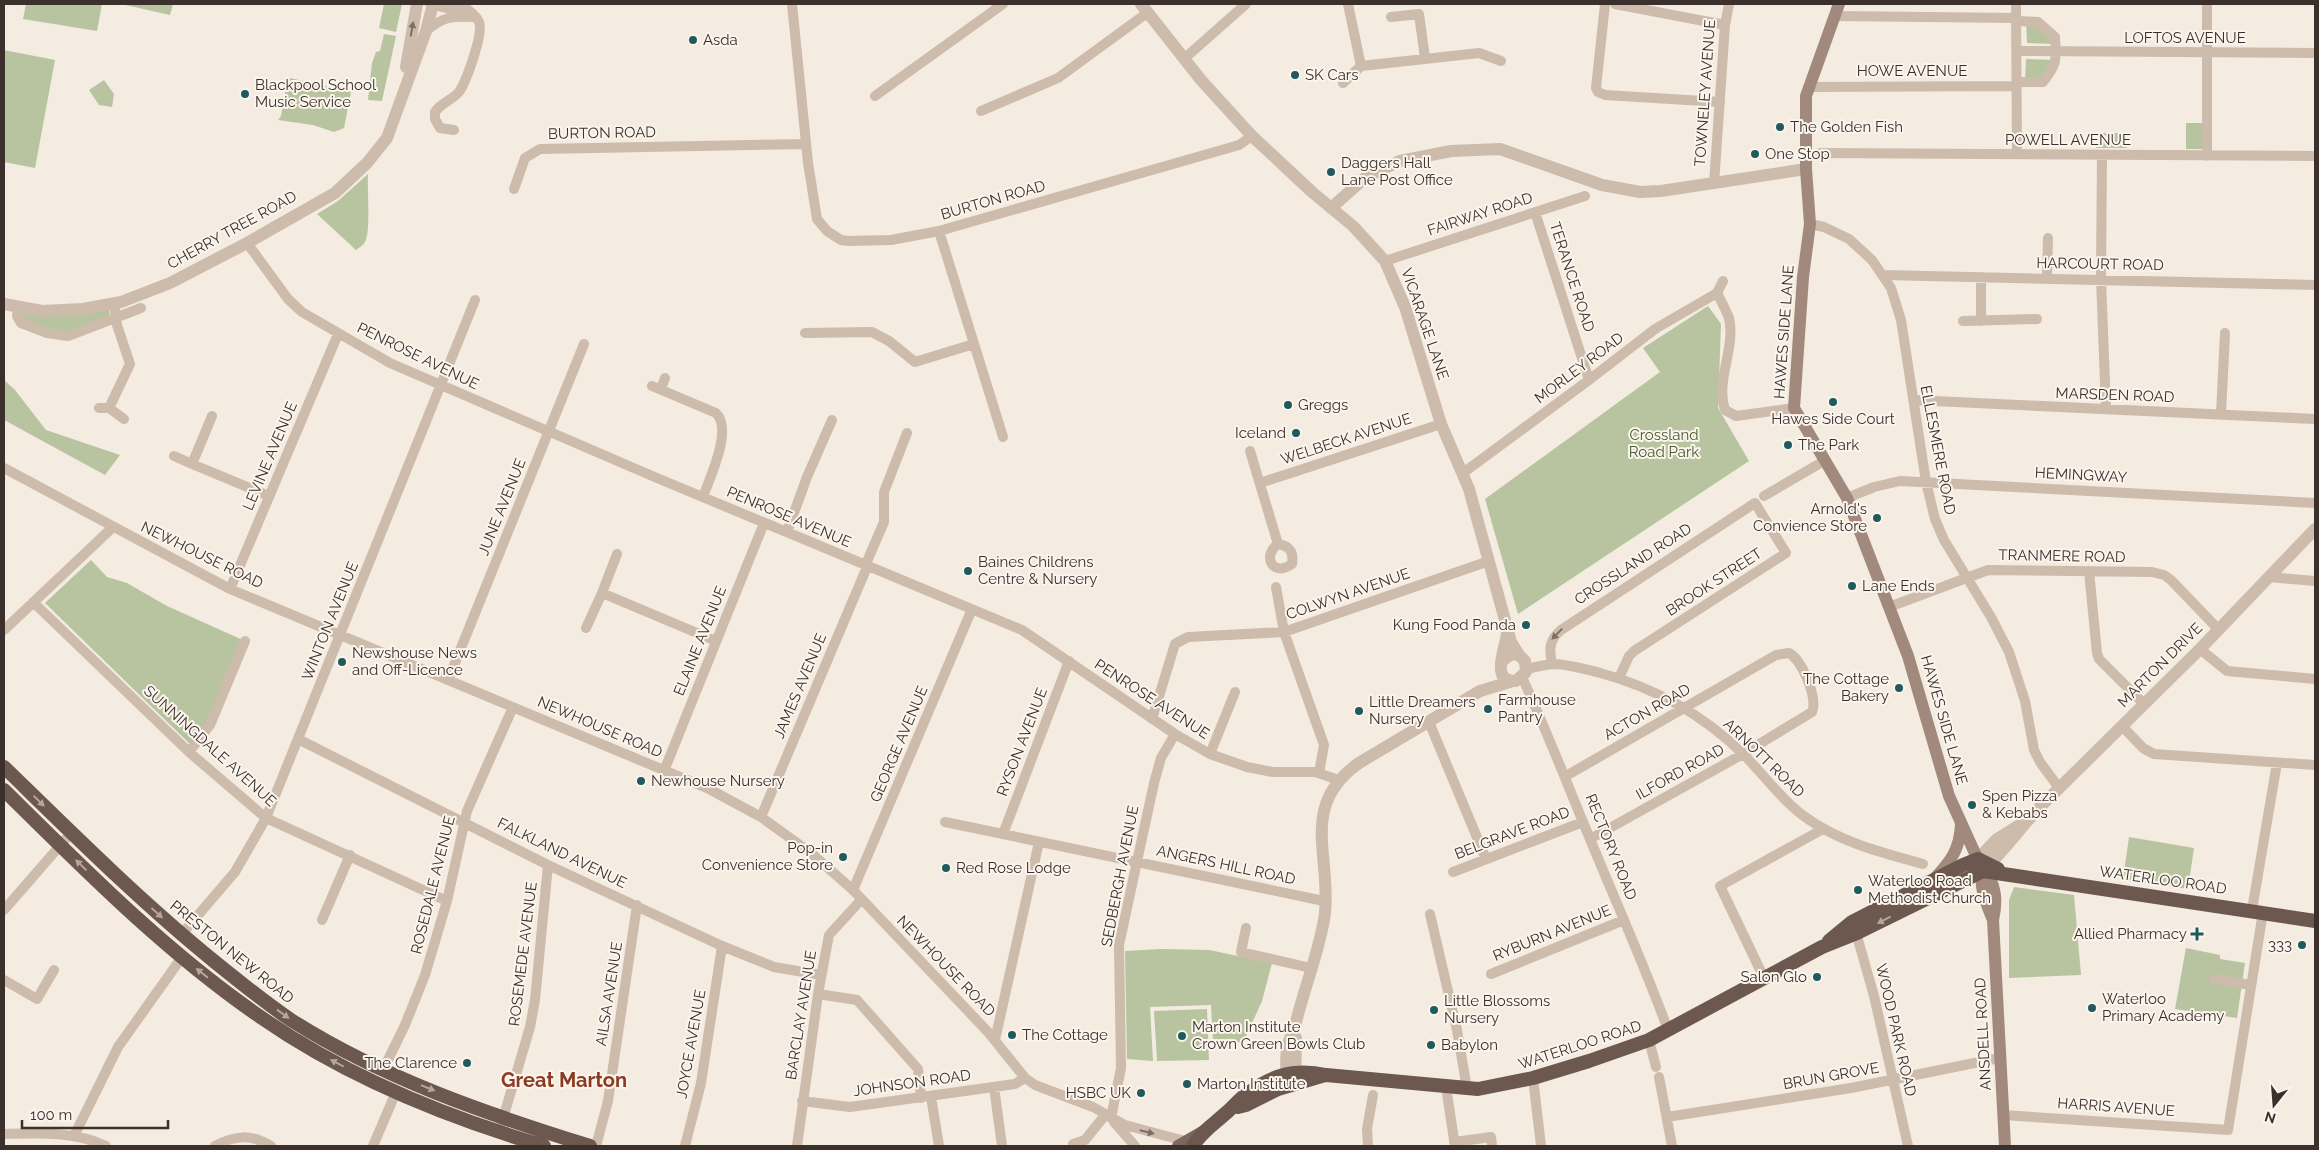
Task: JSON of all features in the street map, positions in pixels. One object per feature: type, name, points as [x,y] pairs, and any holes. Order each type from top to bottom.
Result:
[{"type":"highway","name":"PRESTON NEW ROAD","points":[[4,767],[71,833],[181,935],[251,991],[291,1020],[383,1070],[504,1119],[590,1146]]},
{"type":"highway","name":"PRESTON NEW ROAD","points":[[4,790],[127,909],[182,957],[264,1020],[337,1064],[396,1092],[499,1133],[544,1146]]},
{"type":"highway","name":"WATERLOO ROAD","points":[[1854,928],[1983,865]]},
{"type":"highway","name":"WATERLOO ROAD","points":[[1291,1079],[1326,1075],[1467,1089],[1492,1087],[1533,1078],[1649,1040],[1822,947],[1933,880],[1983,865],[2005,873],[2315,921]]},
{"type":"highway","points":[[1186,1144],[1234,1108],[1241,1098],[1258,1086],[1291,1079]]},
{"type":"main road","name":"HAWES SIDE LANE","points":[[1839,4],[1806,96],[1806,170],[1810,224],[1803,277],[1794,408],[1847,498],[1908,656],[1949,796],[1983,865]]},
{"type":"main road","points":[[1933,880],[1955,854],[1960,840],[1961,823]]},
{"type":"main road","name":"ANSDELL ROAD","points":[[1983,865],[1980,878],[1993,920],[2005,1146]]},
{"type":"street","name":"CHERRY TREE ROAD","points":[[403,89],[417,4]]},
{"type":"street","name":"CHERRY TREE ROAD","points":[[4,304],[42,311],[83,309],[114,304],[170,282],[247,243],[335,193],[357,174],[387,138],[403,89],[426,31],[432,4]]},
{"type":"street","points":[[432,4],[475,17]]},
{"type":"street","points":[[452,4],[462,6],[475,17],[480,25],[466,77],[458,93],[435,112],[435,119],[440,128],[454,130]]},
{"type":"street","name":"BURTON ROAD","points":[[792,4],[806,144],[817,219],[827,231],[841,240],[891,240],[939,231],[1239,145],[1252,136]]},
{"type":"street","points":[[875,96],[1003,4]]},
{"type":"street","points":[[1185,58],[1246,4]]},
{"type":"street","points":[[1348,4],[1361,66]]},
{"type":"street","points":[[1605,4],[1596,88],[1598,92],[1605,95],[1720,102]]},
{"type":"street","points":[[1615,4],[1725,24]]},
{"type":"street","name":"TOWNELEY AVENUE","points":[[1714,184],[1725,24],[1729,4]]},
{"type":"street","points":[[2016,4],[2017,154]]},
{"type":"street","points":[[2207,4],[2207,156]]},
{"type":"street","points":[[982,111],[1058,78],[1144,8]]},
{"type":"street","name":"VICARAGE LANE","points":[[1144,8],[1201,80],[1252,136],[1312,192],[1353,226],[1385,261],[1405,307],[1442,424],[1470,489],[1512,642],[1519,655],[1525,661],[1521,676],[1480,691],[1359,763],[1339,780],[1326,802],[1322,814],[1321,842],[1324,901],[1322,929],[1294,1031],[1289,1038],[1291,1079]]},
{"type":"street","points":[[1391,17],[1419,14],[1425,58]]},
{"type":"street","points":[[426,31],[437,22],[452,16],[475,17]]},
{"type":"street","points":[[1835,16],[2017,19],[2038,22],[2055,37],[2055,67],[2043,82],[2017,84]]},
{"type":"street","name":"LOFTOS AVENUE","points":[[2017,51],[2315,53]]},
{"type":"street","points":[[1344,83],[1361,66],[1479,53],[1501,61]]},
{"type":"street","name":"HOWE AVENUE","points":[[1808,87],[2017,84]]},
{"type":"street","name":"BURTON ROAD","points":[[514,189],[525,158],[540,149],[806,144]]},
{"type":"street","points":[[1332,208],[1366,177],[1400,161],[1451,151],[1500,149],[1602,185],[1640,192],[1714,184],[1806,170]]},
{"type":"street","name":"POWELL AVENUE","points":[[1820,153],[2315,156]]},
{"type":"street","points":[[2102,155],[2101,279],[2106,410]]},
{"type":"street","name":"FAIRWAY ROAD","points":[[1385,261],[1586,196]]},
{"type":"street","name":"TERANCE ROAD","points":[[1535,212],[1590,380]]},
{"type":"street","name":"ELLESMERE ROAD","points":[[1810,224],[1824,227],[1849,240],[1872,260],[1883,274],[1897,305],[1926,482],[1935,520],[2008,652],[2025,700],[2034,750],[2040,762],[2059,788]]},
{"type":"street","points":[[939,231],[1003,437]]},
{"type":"street","points":[[2046,278],[2048,238]]},
{"type":"street","name":"PENROSE AVENUE","points":[[247,243],[288,299],[302,312],[390,363],[441,387],[866,567],[1022,630],[1152,719],[1210,754],[1248,768],[1267,771],[1318,773],[1339,780]]},
{"type":"street","name":"HARCOURT ROAD","points":[[1883,274],[2315,285]]},
{"type":"street","points":[[1981,277],[1981,321]]},
{"type":"street","points":[[1723,281],[1717,294],[1729,318],[1730,336],[1722,395],[1725,410],[1736,416],[1794,408]]},
{"type":"street","name":"MORLEY ROAD","points":[[1463,473],[1590,380],[1655,329],[1717,294]]},
{"type":"street","name":"WINTON AVENUE","points":[[181,935],[235,872],[266,818],[475,300]]},
{"type":"street","points":[[114,304],[116,318],[130,364],[104,408],[124,419]]},
{"type":"street","points":[[18,308],[17,316],[21,323],[60,336],[79,334],[141,308]]},
{"type":"street","points":[[1963,321],[1990,319],[2037,320]]},
{"type":"street","points":[[805,333],[872,332],[889,341],[915,362],[974,344]]},
{"type":"street","points":[[2222,414],[2225,333]]},
{"type":"street","name":"LEVINE AVENUE","points":[[230,589],[338,334]]},
{"type":"street","name":"JUNE AVENUE","points":[[448,680],[584,344]]},
{"type":"street","points":[[665,378],[656,388],[716,413],[723,425],[724,433],[703,497]]},
{"type":"street","name":"MARSDEN ROAD","points":[[1912,400],[2315,419]]},
{"type":"street","points":[[192,464],[212,416]]},
{"type":"street","points":[[787,532],[807,477],[832,420]]},
{"type":"street","name":"WELBECK AVENUE","points":[[1260,482],[1442,424]]},
{"type":"street","name":"JAMES AVENUE","points":[[761,817],[884,522],[884,492],[907,433]]},
{"type":"street","points":[[1250,451],[1278,544]]},
{"type":"street","points":[[174,456],[269,496]]},
{"type":"street","name":"CROSSLAND ROAD","points":[[1552,664],[1549,652],[1550,643],[1554,636],[1584,614],[1824,460]]},
{"type":"street","name":"NEWHOUSE ROAD","points":[[4,468],[230,589],[709,789],[761,817],[812,853],[853,890],[905,943],[995,1040],[1025,1078],[1034,1085],[1078,1100],[1138,1130],[1186,1144]]},
{"type":"street","name":"HEMINGWAY","points":[[1847,498],[1887,483],[1926,482],[2315,503]]},
{"type":"street","name":"BROOK STREET","points":[[1619,678],[1629,656],[1634,651],[1786,552],[1759,500]]},
{"type":"street","name":"ELAINE AVENUE","points":[[664,771],[764,523]]},
{"type":"street","points":[[4,630],[113,527]]},
{"type":"street","name":"MARTON DRIVE","points":[[1983,865],[1998,839],[2026,822],[2200,649],[2315,529]]},
{"type":"street","points":[[586,628],[617,554]]},
{"type":"street","name":"COLWYN AVENUE","points":[[1152,719],[1175,644],[1178,640],[1188,637],[1284,632],[1489,561]]},
{"type":"street","name":"TRANMERE ROAD","points":[[1889,607],[1988,570],[2152,572],[2164,575],[2218,630]]},
{"type":"street","points":[[2089,571],[2097,653],[2104,665],[2144,704]]},
{"type":"street","points":[[2269,577],[2315,581]]},
{"type":"street","points":[[1276,587],[1284,632],[1324,745],[1318,773]]},
{"type":"street","points":[[602,593],[716,641]]},
{"type":"street","name":"SUNNINGDALE AVENUE","points":[[33,602],[189,752],[266,818],[447,901]]},
{"type":"street","name":"GEORGE AVENUE","points":[[853,890],[972,609]]},
{"type":"street","name":"VICARAGE LANE","points":[[1480,691],[1500,664],[1506,642],[1507,623]]},
{"type":"street","points":[[189,752],[210,725],[245,642]]},
{"type":"street","points":[[2200,649],[2227,671],[2315,680]]},
{"type":"street","name":"ACTON ROAD","points":[[1566,776],[1683,707],[1781,653],[1789,653],[1799,660],[1813,697],[1814,707],[1812,712],[1783,730]]},
{"type":"street","points":[[1519,655],[1507,656],[1500,664],[1502,675],[1521,676]]},
{"type":"street","name":"RYSON AVENUE","points":[[1003,834],[1069,662]]},
{"type":"street","name":"ARNOTT ROAD","points":[[1521,676],[1552,664],[1570,666],[1619,678],[1663,695],[1683,707],[1743,754],[1790,805],[1823,829],[1848,841],[1923,864]]},
{"type":"street","name":"RECTORY ROAD","points":[[1521,676],[1566,776],[1668,1030]]},
{"type":"street","points":[[1210,754],[1235,692]]},
{"type":"street","name":"ROSEDALE AVENUE","points":[[383,1070],[405,1025],[425,975],[447,901],[467,811],[512,707]]},
{"type":"street","points":[[1429,722],[1486,859]]},
{"type":"street","points":[[2122,726],[2143,748],[2154,754],[2315,765]]},
{"type":"street","name":"ILFORD ROAD","points":[[1590,839],[1783,730]]},
{"type":"street","name":"SEDBERGH AVENUE","points":[[1108,1116],[1121,1068],[1119,945],[1154,783],[1161,758],[1175,734]]},
{"type":"street","name":"FALKLAND AVENUE","points":[[298,739],[548,865],[722,946],[774,967],[820,975]]},
{"type":"street","points":[[2214,979],[2250,985],[2257,911],[2277,763]]},
{"type":"street","name":"ANGERS HILL ROAD","points":[[945,822],[1324,901]]},
{"type":"street","name":"BELGRAVE ROAD","points":[[1453,872],[1583,822]]},
{"type":"street","points":[[1764,978],[1720,886],[1823,829]]},
{"type":"street","points":[[4,910],[71,833]]},
{"type":"street","points":[[995,1040],[1039,842]]},
{"type":"street","points":[[322,920],[350,855]]},
{"type":"street","name":"ROSEMEDE AVENUE","points":[[499,1133],[530,1027],[535,1000],[548,865]]},
{"type":"street","name":"BARCLAY AVENUE","points":[[796,1146],[820,975],[829,936],[861,900]]},
{"type":"street","name":"AILSA AVENUE","points":[[596,1146],[608,1101],[637,906]]},
{"type":"street","points":[[1430,914],[1457,1030],[1467,1089]]},
{"type":"street","name":"RYBURN AVENUE","points":[[1491,974],[1624,920]]},
{"type":"street","points":[[1246,928],[1241,952],[1310,968]]},
{"type":"street","name":"WOOD PARK ROAD","points":[[1854,928],[1874,996],[1908,1146]]},
{"type":"street","name":"JOYCE AVENUE","points":[[685,1146],[702,1083],[722,946]]},
{"type":"street","points":[[74,1136],[118,1047],[182,957]]},
{"type":"street","points":[[4,980],[37,999],[54,970]]},
{"type":"street","name":"HARRIS AVENUE","points":[[2003,1115],[2228,1130],[2250,985]]},
{"type":"street","points":[[818,994],[857,1000],[918,1069],[938,1146]]},
{"type":"street","points":[[1649,1040],[1672,1146]]},
{"type":"street","name":"BRUN GROVE","points":[[1666,1117],[1764,1103],[1999,1058]]},
{"type":"street","name":"JOHNSON ROAD","points":[[802,1101],[850,1107],[926,1098],[1015,1084],[1025,1078]]},
{"type":"street","points":[[1533,1078],[1541,1146]]},
{"type":"street","points":[[994,1087],[1002,1146]]},
{"type":"street","points":[[1446,1087],[1454,1144],[1491,1136],[1492,1146]]},
{"type":"street","points":[[374,1146],[396,1092]]},
{"type":"street","points":[[1368,1146],[1367,1129],[1373,1095]]},
{"type":"street","points":[[1073,1144],[1085,1140],[1108,1116]]},
{"type":"street","name":"NEWHOUSE ROAD","points":[[1108,1116],[1135,1146]]},
{"type":"street","points":[[4,1134],[38,1133],[74,1136],[106,1146]]},
{"type":"street","points":[[216,1146],[230,1138],[258,1138],[271,1146]]},
{"type":"green space","points":[[26,4],[102,4],[97,31],[23,19]]},
{"type":"green space","points":[[121,4],[173,4],[170,15]]},
{"type":"green space","points":[[384,4],[402,4],[396,32],[379,28]]},
{"type":"green space","points":[[2026,22],[2038,23],[2055,44],[2027,43]]},
{"type":"green space","points":[[384,34],[396,36],[382,101],[368,100],[372,63],[376,52],[380,51]]},
{"type":"green space","points":[[4,50],[55,60],[35,168],[4,162]]},
{"type":"green space","points":[[2026,59],[2055,60],[2043,82],[2025,82]]},
{"type":"green space","points":[[290,78],[351,92],[344,128],[334,132],[313,125],[278,120],[281,116],[287,83]]},
{"type":"green space","points":[[104,80],[114,94],[112,107],[99,105],[89,90]]},
{"type":"green space","points":[[2186,123],[2204,123],[2204,149],[2186,149]]},
{"type":"green space","points":[[2103,133],[2123,133],[2127,148],[2096,148],[2098,136]]},
{"type":"green space","points":[[368,174],[367,237],[364,243],[356,250],[317,214],[338,201]]},
{"type":"green space","name":"Crossland Road Park","points":[[1708,306],[1721,324],[1718,408],[1749,461],[1518,614],[1485,499],[1660,372],[1643,348]]},
{"type":"green space","points":[[109,310],[110,316],[68,333],[53,332],[23,321],[22,313]]},
{"type":"green space","points":[[4,380],[15,390],[46,430],[120,455],[105,475],[4,420]]},
{"type":"green space","points":[[91,560],[107,577],[127,583],[167,606],[245,641],[210,725],[193,747],[45,603]]},
{"type":"green space","points":[[2129,837],[2194,848],[2188,889],[2123,879]]},
{"type":"green space","points":[[2014,887],[2074,895],[2081,975],[2009,978],[2009,900]]},
{"type":"green space","points":[[2186,948],[2220,955],[2220,959],[2245,963],[2237,1018],[2175,1009]]},
{"type":"green space","points":[[1161,949],[1209,950],[1272,963],[1262,1001],[1243,1043],[1213,1039],[1211,1005],[1150,1007],[1153,1061],[1127,1059],[1125,951]]},
{"type":"green space","name":"Marton Institute Crown Green Bowls Club","points":[[1207,1009],[1209,1060],[1157,1061],[1154,1011]]},
{"type":"place","name":"Asda","points":[[693,40]]},
{"type":"place","name":"SK Cars","points":[[1295,75]]},
{"type":"place","name":"Blackpool School Music Service","points":[[245,94]]},
{"type":"place","name":"The Golden Fish","points":[[1780,127]]},
{"type":"place","name":"One Stop","points":[[1755,154]]},
{"type":"place","name":"Daggers Hall Lane Post Office","points":[[1331,172]]},
{"type":"place","name":"Hawes Side Court","points":[[1833,402]]},
{"type":"place","name":"Greggs","points":[[1288,405]]},
{"type":"place","name":"Iceland","points":[[1296,433]]},
{"type":"place","name":"The Park","points":[[1788,445]]},
{"type":"place","name":"Arnold's Convience Store","points":[[1877,518]]},
{"type":"place","name":"Baines Childrens Centre & Nursery","points":[[968,571]]},
{"type":"place","name":"Lane Ends","points":[[1852,586]]},
{"type":"place","name":"Kung Food Panda","points":[[1526,625]]},
{"type":"place","name":"Newshouse News and Off-Licence","points":[[342,662]]},
{"type":"place","name":"The Cottage Bakery","points":[[1899,688]]},
{"type":"place","name":"Farmhouse Pantry","points":[[1488,709]]},
{"type":"place","name":"Little Dreamers Nursery","points":[[1359,711]]},
{"type":"place","name":"Newhouse Nursery","points":[[641,781]]},
{"type":"place","name":"Spen Pizza & Kebabs","points":[[1972,805]]},
{"type":"place","name":"Pop-in Convenience Store","points":[[843,857]]},
{"type":"place","name":"Red Rose Lodge","points":[[946,868]]},
{"type":"place","name":"Waterloo Road Methodist Church","points":[[1858,890]]},
{"type":"place","name":"Allied Pharmacy","points":[[2197,934]]},
{"type":"place","name":"333","points":[[2302,945]]},
{"type":"place","name":"Salon Glo","points":[[1817,977]]},
{"type":"place","name":"Waterloo Primary Academy","points":[[2092,1008]]},
{"type":"place","name":"Little Blossoms Nursery","points":[[1434,1010]]},
{"type":"place","name":"The Cottage","points":[[1012,1035]]},
{"type":"place","name":"Marton Institute Crown Green Bowls Club","points":[[1182,1036]]},
{"type":"place","name":"Babylon","points":[[1431,1045]]},
{"type":"place","name":"The Clarence","points":[[467,1063]]},
{"type":"place","name":"Marton Institute","points":[[1187,1084]]},
{"type":"place","name":"HSBC UK","points":[[1141,1093]]},
{"type":"district","name":"Great Marton","points":[[564,1080]]}]
